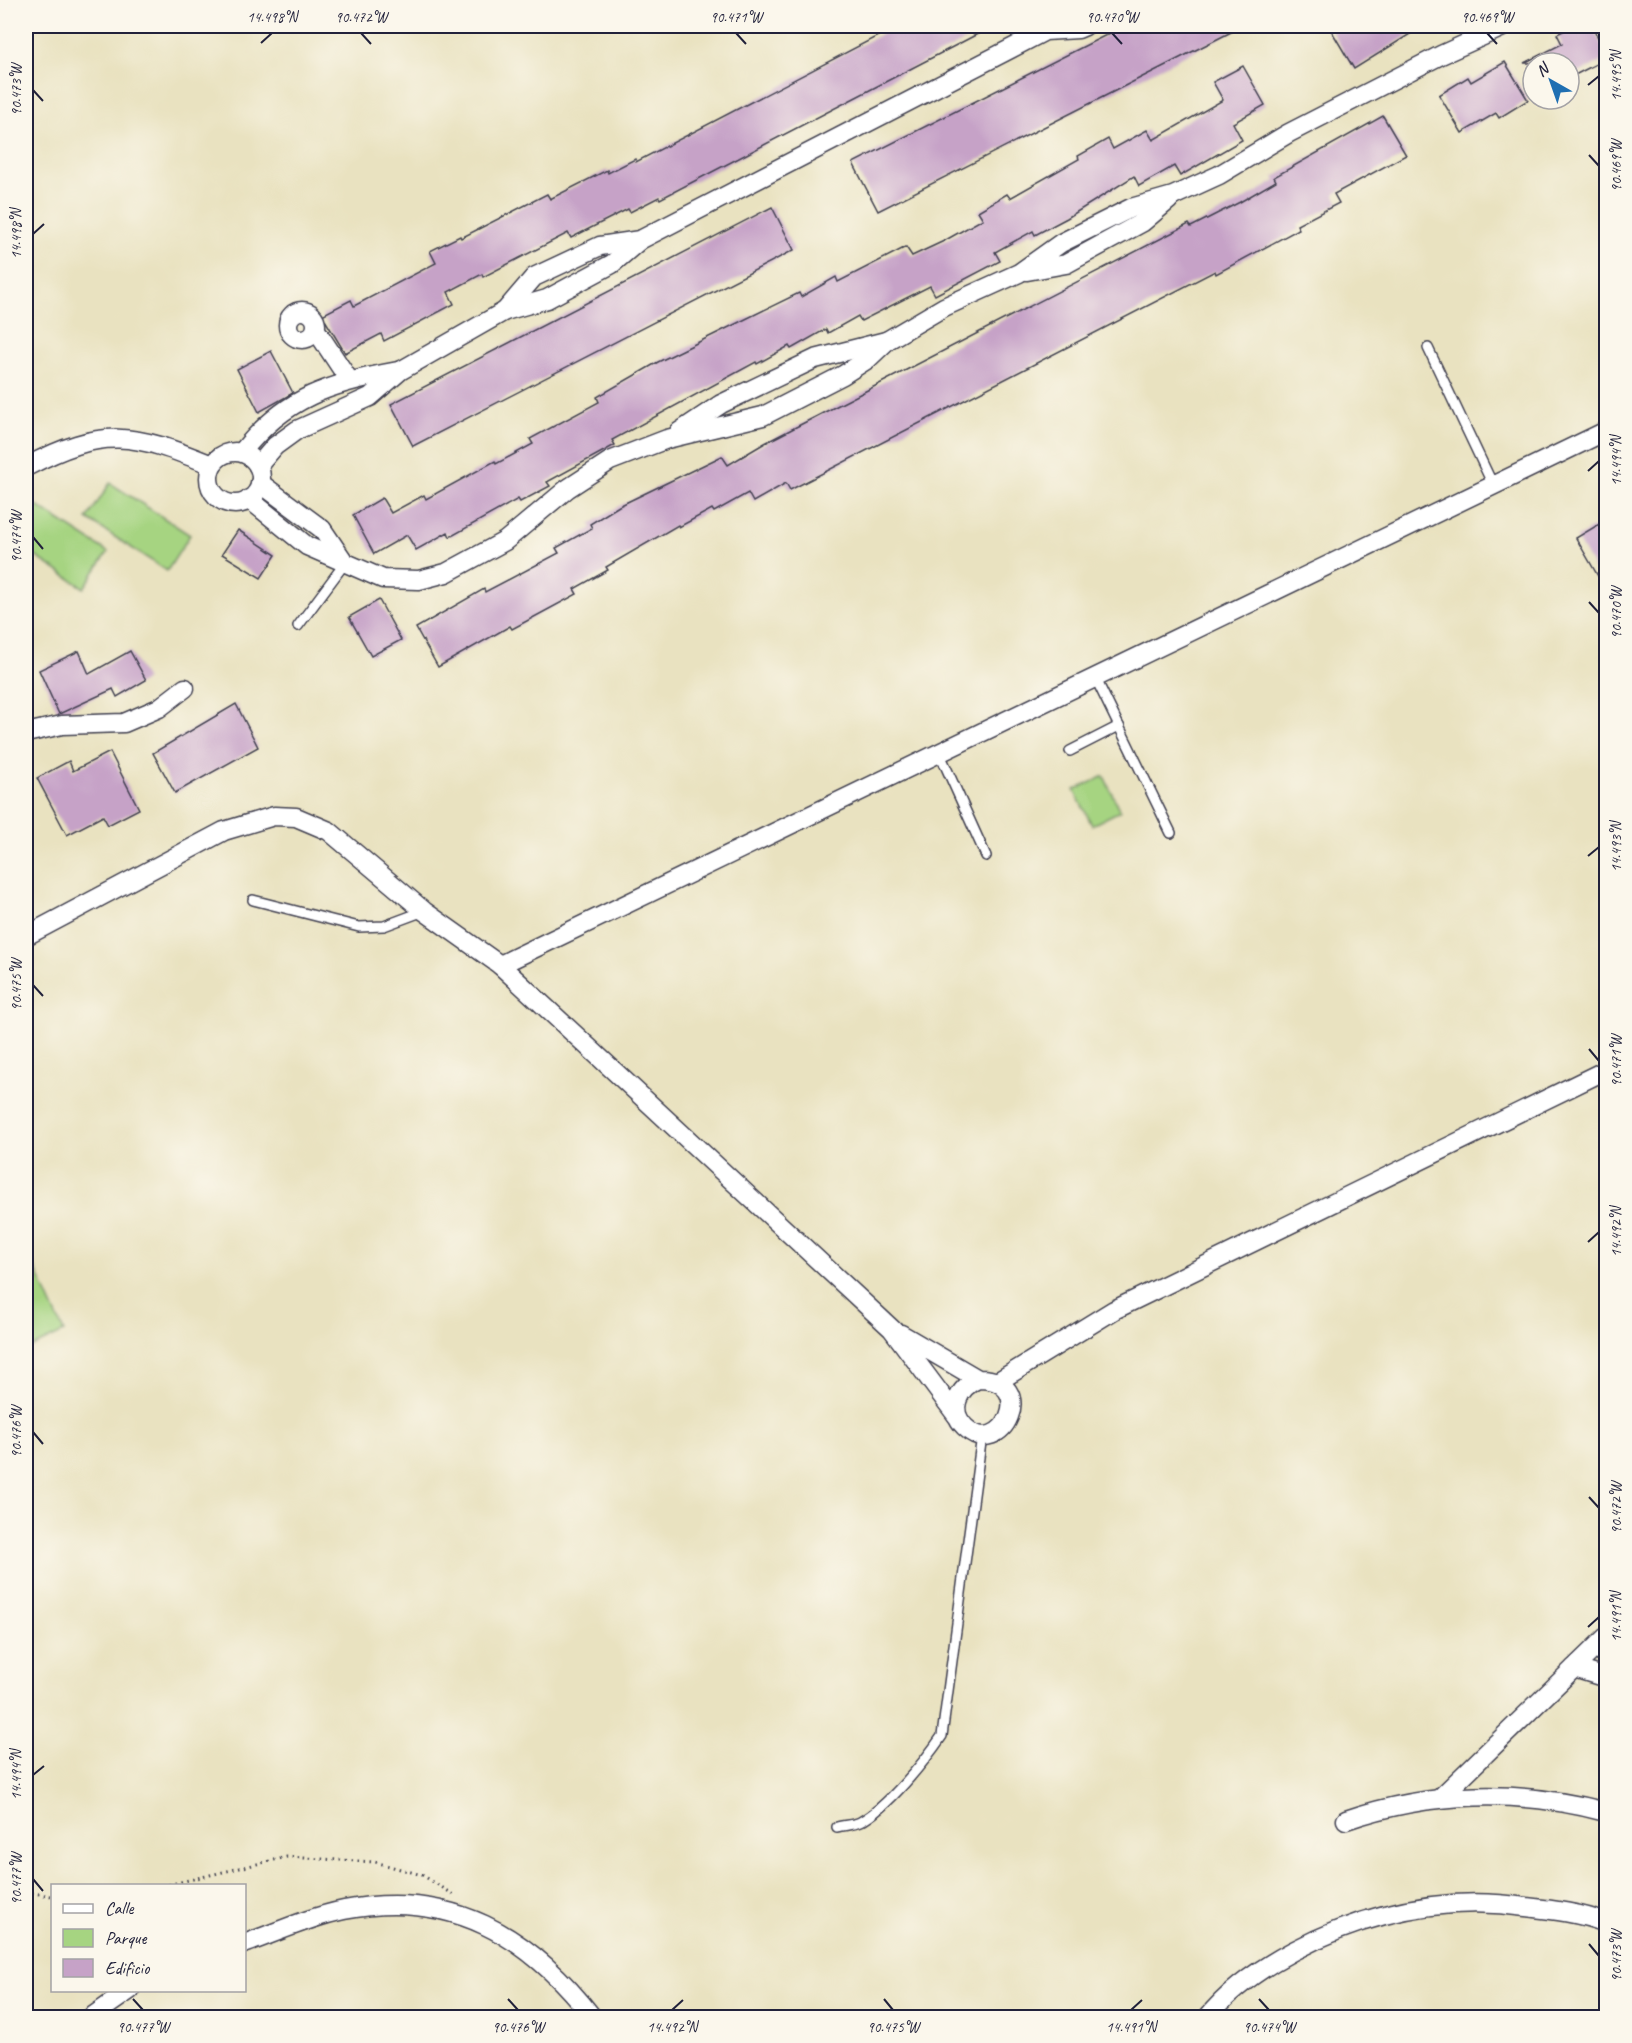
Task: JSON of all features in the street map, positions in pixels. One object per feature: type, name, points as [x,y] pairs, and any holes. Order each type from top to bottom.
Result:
[{"type":"street","points":[[249,499],[259,474],[286,437],[370,397],[400,371],[506,311],[547,299],[612,264],[640,240],[1047,28],[1078,29],[1085,26]]},
{"type":"street","points":[[249,499],[307,546],[383,579],[419,580],[446,573],[504,541],[588,474],[628,452],[667,439],[763,416],[843,375],[868,359],[888,340],[944,307],[1019,273],[1066,264],[1143,222],[1173,196],[1219,175],[1299,128],[1440,55],[1505,26]]},
{"type":"street","points":[[506,311],[534,277],[600,246],[640,240]]},
{"type":"street","points":[[316,330],[349,380]]},
{"type":"street","points":[[667,439],[722,404],[815,359],[888,340]]},
{"type":"street","points":[[242,452],[260,429],[283,410],[312,394],[349,380],[400,371]]},
{"type":"street","points":[[500,965],[1096,679],[1606,430]]},
{"type":"street","points":[[26,467],[85,441],[125,437],[158,443],[212,465]]},
{"type":"street","points":[[249,499],[232,503],[217,496],[209,481],[212,465],[225,454],[242,452],[249,456],[259,474],[322,529],[345,563]]},
{"type":"street","points":[[26,733],[62,724],[124,723],[159,708],[185,688]]},
{"type":"street","points":[[26,936],[224,831],[274,816],[296,817],[329,831],[424,911],[500,965],[892,1329],[967,1429],[982,1435],[999,1431],[1010,1418],[1012,1402],[1009,1394],[997,1382],[978,1379],[892,1329]]},
{"type":"street","points":[[997,1382],[1114,1310],[1606,1070]]},
{"type":"street","points":[[957,1416],[957,1399],[962,1390],[978,1379]]},
{"type":"street","points":[[1440,1798],[1606,1637]]},
{"type":"street","points":[[1574,1668],[1606,1678]]},
{"type":"street","points":[[1346,1820],[1383,1808],[1440,1798],[1524,1798],[1606,1812]]},
{"type":"street","points":[[1207,2018],[1234,1990],[1280,1958],[1337,1930],[1398,1910],[1452,1902],[1500,1903],[1577,1913],[1606,1923]]},
{"type":"street","points":[[246,1943],[318,1916],[371,1906],[424,1907],[471,1917],[502,1933],[538,1958],[593,2018]]},
{"type":"street","points":[[90,2018],[127,1992]]},
{"type":"lane","points":[[1428,348],[1493,485]]},
{"type":"lane","points":[[298,626],[345,563]]},
{"type":"lane","points":[[1096,679],[1171,833]]},
{"type":"lane","points":[[1070,751],[1119,726]]},
{"type":"lane","points":[[940,753],[986,856]]},
{"type":"lane","points":[[253,900],[359,927],[373,928],[424,911]]},
{"type":"lane","points":[[837,1827],[860,1822],[890,1796],[927,1758],[942,1736],[982,1435]]},
{"type":"path","points":[[171,1884],[286,1857],[375,1862],[422,1875],[442,1886],[465,1905],[471,1917]]},
{"type":"path","points":[[26,1892],[51,1896]]},
{"type":"green space","points":[[110,483],[190,535],[167,571],[87,519]]},
{"type":"green space","points":[[28,500],[108,552],[84,588],[26,550]]},
{"type":"green space","points":[[1104,776],[1120,811],[1092,825],[1074,790]]},
{"type":"green space","points":[[26,1248],[64,1332],[26,1350]]},
{"type":"building","points":[[897,26],[993,26],[660,199],[659,197],[630,212],[628,209],[571,238],[568,233],[483,277],[482,274],[448,292],[454,304],[384,341],[381,334],[345,353],[322,315],[351,300],[354,306],[436,263],[430,251],[460,236],[461,238],[547,194],[550,199],[607,170],[608,173],[635,159],[636,162]]},
{"type":"building","points":[[1124,26],[1243,26],[878,211],[853,163]]},
{"type":"building","points":[[1339,26],[1423,26],[1354,69],[1331,30]]},
{"type":"building","points":[[1573,26],[1592,26],[1606,53],[1606,59],[1581,72],[1581,51],[1548,51],[1562,44],[1557,34]]},
{"type":"building","points":[[1505,62],[1521,88],[1521,104],[1499,118],[1496,113],[1462,133],[1439,95],[1468,77],[1471,82]]},
{"type":"building","points":[[1243,66],[1265,105],[1233,123],[1242,140],[1180,176],[1174,166],[1139,186],[1134,176],[1067,218],[1035,235],[1033,231],[995,252],[1000,261],[935,295],[930,286],[861,321],[858,316],[828,333],[826,329],[791,349],[789,346],[757,364],[756,362],[612,440],[615,445],[547,482],[550,486],[520,502],[518,499],[450,537],[448,532],[416,550],[407,535],[374,554],[353,515],[382,498],[391,513],[424,495],[426,499],[495,461],[496,464],[533,444],[530,439],[599,402],[597,397],[658,362],[799,293],[801,297],[836,277],[838,282],[906,247],[912,256],[944,241],[983,219],[978,211],[1007,194],[1010,198],[1079,159],[1078,156],[1108,139],[1113,149],[1147,130],[1153,140],[1223,100],[1213,82]]},
{"type":"building","points":[[1383,116],[1406,155],[1334,194],[1339,203],[1297,225],[1299,229],[1216,274],[1215,271],[790,490],[786,483],[753,502],[748,493],[714,512],[712,509],[679,527],[678,525],[606,567],[608,570],[574,589],[577,594],[512,629],[510,626],[438,667],[416,628],[484,589],[485,592],[559,553],[556,548],[592,528],[590,524],[619,506],[722,456],[728,465],[765,443],[1189,224],[1191,227],[1240,202],[1276,181],[1274,177]]},
{"type":"building","points":[[772,207],[794,250],[413,446],[391,404]]},
{"type":"building","points":[[271,351],[293,393],[259,412],[237,369]]},
{"type":"building","points":[[1606,520],[1606,590],[1576,538]]},
{"type":"building","points":[[238,530],[276,555],[261,578],[222,554]]},
{"type":"building","points":[[379,600],[401,640],[371,656],[349,617]]},
{"type":"building","points":[[79,651],[89,674],[130,651],[146,680],[117,697],[113,689],[59,714],[39,670]]},
{"type":"building","points":[[236,704],[258,747],[175,793],[153,753]]},
{"type":"building","points":[[110,752],[139,809],[108,825],[103,816],[67,835],[37,778],[69,761],[73,771]]}]
